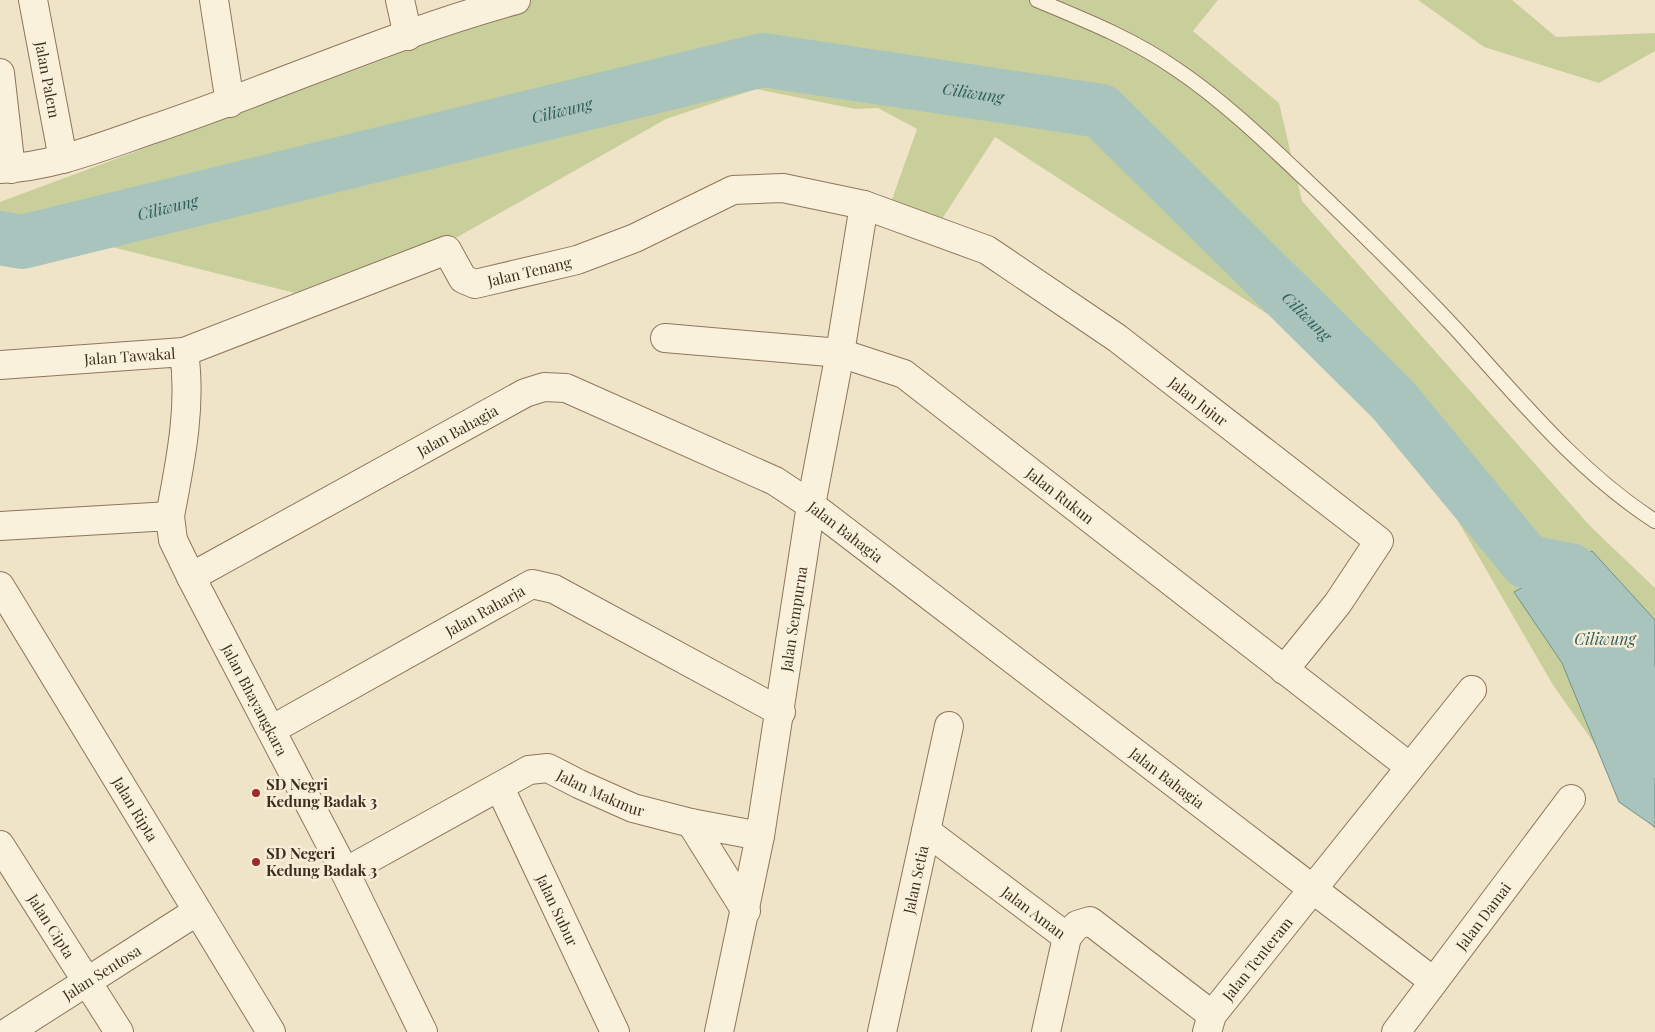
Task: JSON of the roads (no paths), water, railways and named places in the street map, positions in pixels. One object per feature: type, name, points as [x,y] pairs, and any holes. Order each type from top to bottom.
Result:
[{"type":"street","name":"Jalan Palem","points":[[33,0],[63,159]]},
{"type":"street","points":[[214,0],[230,103]]},
{"type":"street","points":[[400,0],[408,36]]},
{"type":"street","points":[[0,73],[6,169],[63,159],[230,103],[408,36],[516,0]]},
{"type":"street","name":"Jalan Tenang","points":[[184,352],[447,250],[462,278],[475,284],[577,260],[635,238],[732,190],[783,188],[864,205]]},
{"type":"street","name":"Jalan Sempurna","points":[[719,1032],[746,911],[760,836],[781,712],[811,505],[840,354],[864,205]]},
{"type":"street","name":"Jalan Jujur","points":[[864,205],[987,250],[1117,338],[1380,541],[1338,603],[1284,670]]},
{"type":"street","name":"Jalan Rukun","points":[[665,338],[840,354],[904,374],[1410,767]]},
{"type":"street","name":"Jalan Tawakal","points":[[0,365],[184,352],[187,370],[185,426],[170,516]]},
{"type":"street","name":"Jalan Bahagia","points":[[191,577],[525,394],[544,387],[566,388],[586,395],[775,481],[811,505],[1433,981]]},
{"type":"street","points":[[0,526],[170,516]]},
{"type":"street","name":"Jalan Bhayangkara","points":[[170,516],[173,540],[191,577],[346,872],[423,1032]]},
{"type":"street","name":"Jalan Raharja","points":[[271,730],[532,584],[554,589],[781,712]]},
{"type":"street","name":"Jalan Ripta","points":[[0,586],[196,912],[271,1032]]},
{"type":"street","name":"Jalan Tenteram","points":[[1209,1023],[1312,887],[1472,690]]},
{"type":"street","name":"Jalan Setia","points":[[882,1032],[950,726]]},
{"type":"street","name":"Jalan Makmur","points":[[346,872],[500,788],[529,770],[548,768],[633,808],[691,823],[760,836]]},
{"type":"street","name":"Jalan Subur","points":[[500,788],[614,1032]]},
{"type":"street","name":"Jalan Damai","points":[[1396,1032],[1571,800]]},
{"type":"street","points":[[691,823],[746,911]]},
{"type":"street","name":"Jalan Aman","points":[[926,831],[1067,937],[1077,925],[1090,920],[1209,1023]]},
{"type":"street","name":"Jalan Cipta","points":[[0,845],[119,1032]]},
{"type":"street","name":"Jalan Sentosa","points":[[8,1032],[196,912]]},
{"type":"street","points":[[1046,1032],[1067,937]]},
{"type":"lane","points":[[1037,0],[1114,32],[1177,69],[1258,134],[1397,266],[1582,463],[1633,507],[1655,520]]},
{"type":"water","name":"Ciliwung","points":[[1592,551],[1655,620],[1655,827],[1619,802],[1562,663],[1514,592]]},
{"type":"waterway","name":"Ciliwung","points":[[0,238],[22,242],[763,60],[1101,111],[1393,400],[1527,562],[1570,570],[1608,626],[1638,698],[1655,751]]},
{"type":"place","name":"SD Negri Kedung Badak 3","points":[[256,793]]},
{"type":"place","name":"SD Negeri Kedung Badak 3","points":[[256,862]]}]
